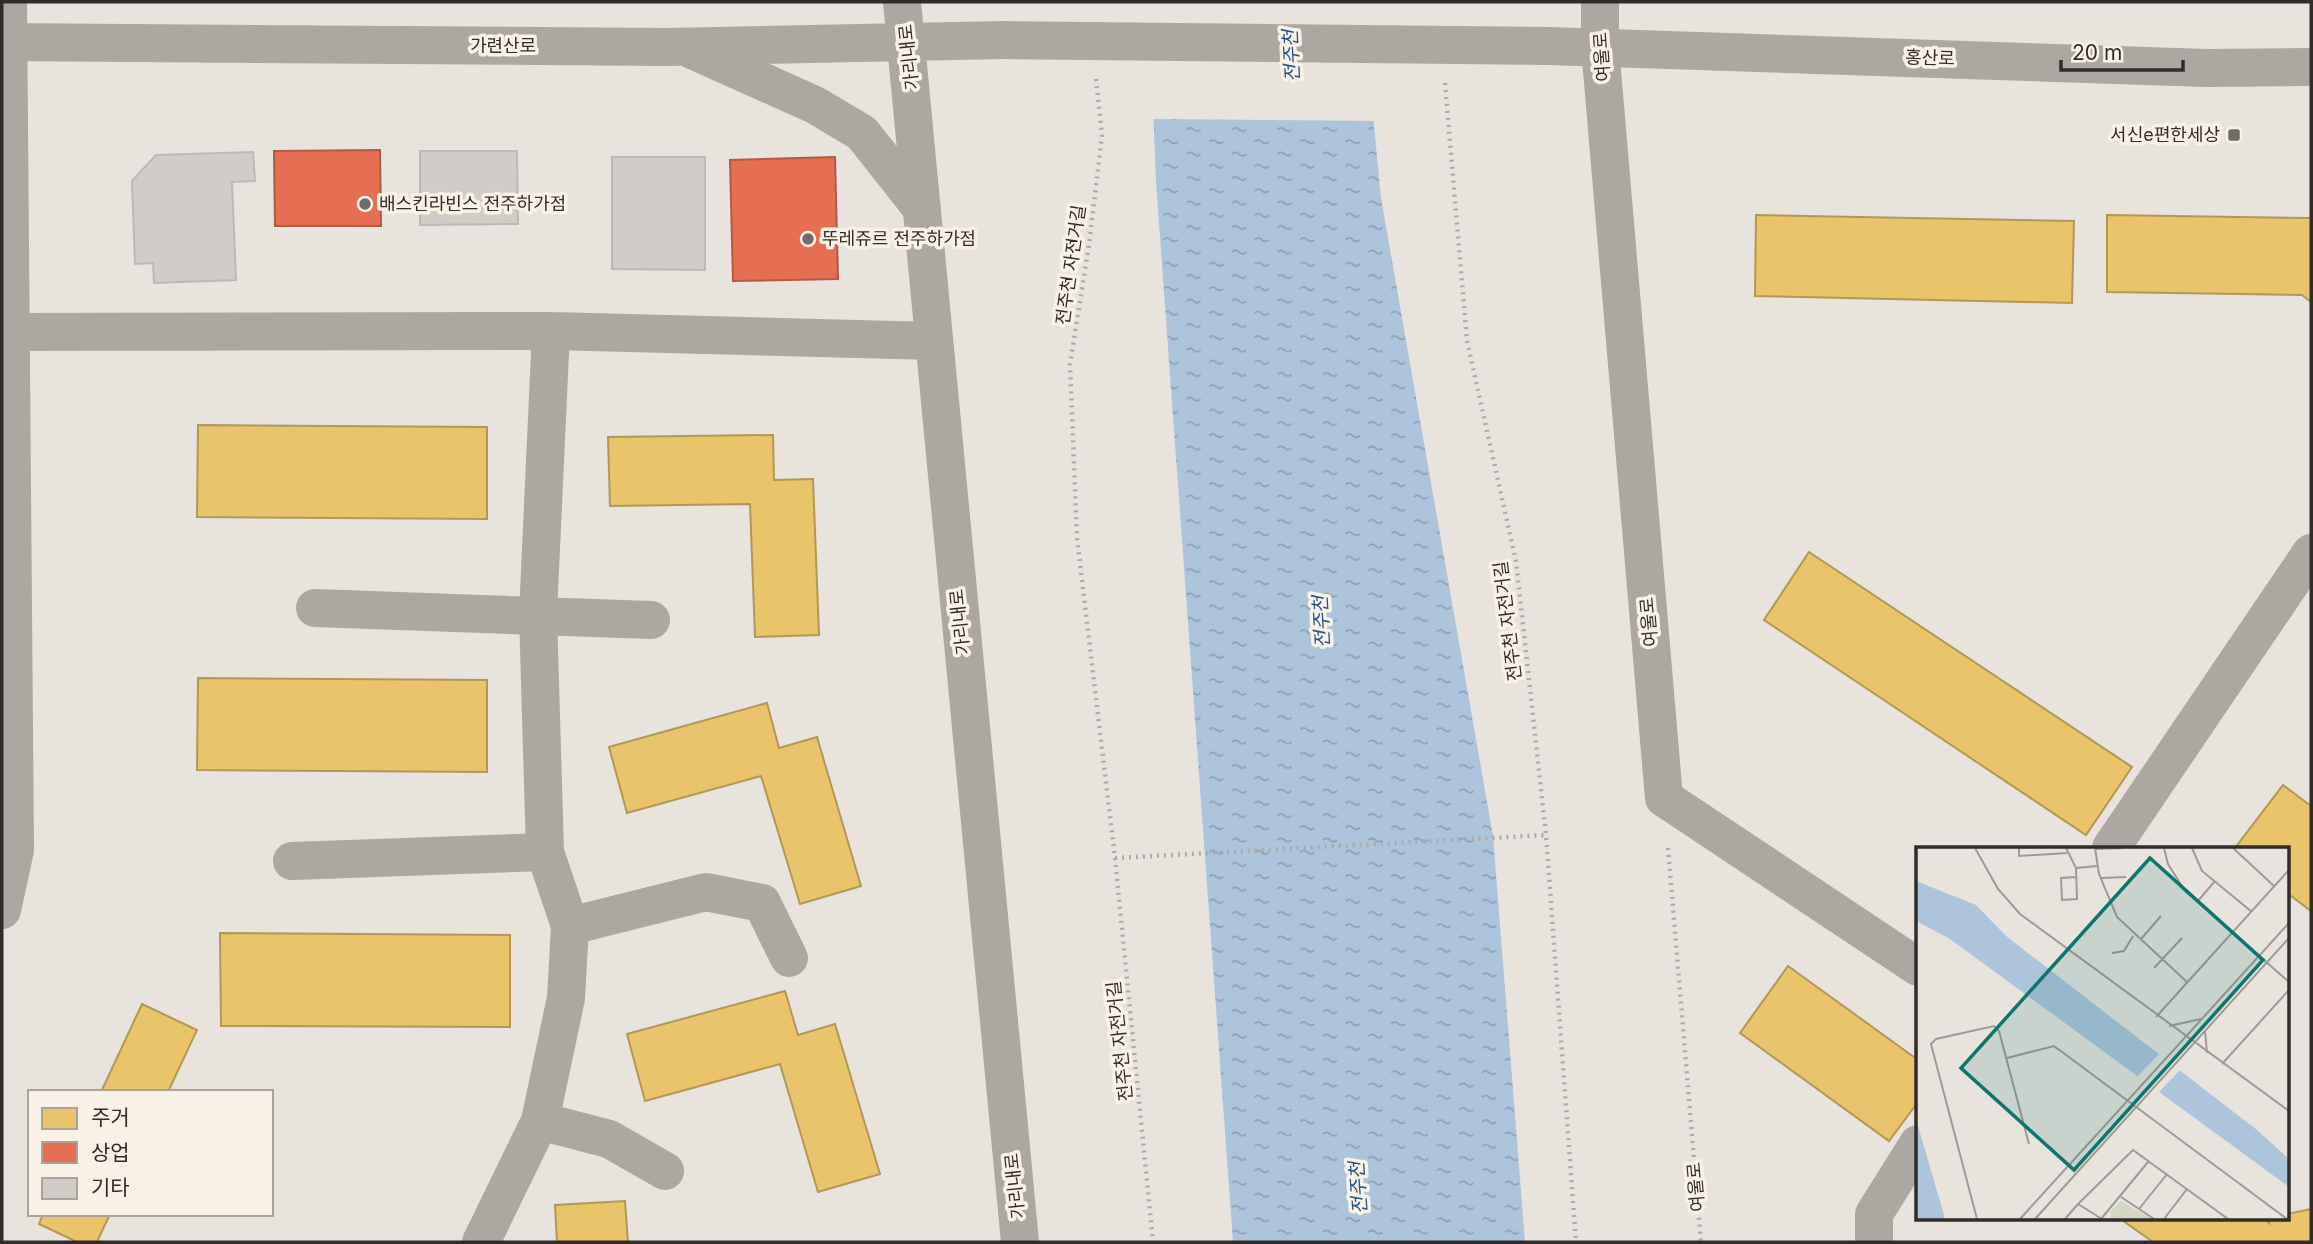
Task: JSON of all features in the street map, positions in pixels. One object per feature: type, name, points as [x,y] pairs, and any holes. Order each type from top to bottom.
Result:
[{"type":"street","points":[[2,910],[15,850],[8,719],[5,42],[8,2]]},
{"type":"street","name":"가리내로","points":[[902,2],[908,42],[933,341],[1020,1242]]},
{"type":"street","name":"여울로","points":[[1600,2],[1600,47],[1664,798]]},
{"type":"street","name":"가련산로","points":[[5,42],[683,47],[1004,40],[1549,46]]},
{"type":"street","name":"홍산로","points":[[1549,46],[2207,68],[2311,67]]},
{"type":"street","points":[[683,47],[815,105],[862,133],[922,209]]},
{"type":"street","points":[[5,332],[551,331],[933,341]]},
{"type":"street","points":[[481,1242],[540,1121],[566,998],[570,926],[545,852],[538,614],[551,331]]},
{"type":"street","points":[[2112,847],[2311,553]]},
{"type":"street","points":[[315,608],[651,620]]},
{"type":"street","points":[[1664,798],[1916,966]]},
{"type":"street","points":[[292,861],[545,852]]},
{"type":"street","points":[[570,926],[706,892],[762,903],[789,958]]},
{"type":"street","points":[[540,1121],[609,1139],[665,1171]]},
{"type":"street","points":[[1874,1242],[1874,1214],[1916,1146]]},
{"type":"path","name":"전주천 자전거길","points":[[1095,68],[1102,135],[1089,245],[1070,364],[1077,538],[1115,859],[1153,1242]]},
{"type":"path","name":"전주천 자전거길","points":[[1443,70],[1467,341],[1516,561],[1546,835],[1576,1242]]},
{"type":"path","name":"여울로","points":[[1664,798],[1700,1242]]},
{"type":"path","points":[[1115,859],[1174,853],[1333,848],[1493,836],[1546,835]]},
{"type":"water","name":"전주천","points":[[1149,2],[1362,2],[1381,198],[1493,836],[1525,1242],[1233,1242],[1156,182]]},
{"type":"pier","points":[[1146,2],[1365,2],[1377,121],[1150,119]]},
{"type":"building: 주거","points":[[1756,215],[2074,221],[2072,303],[1755,296]]},
{"type":"building: 주거","points":[[2107,215],[2311,218],[2311,302],[2302,295],[2107,292]]},
{"type":"building: 주거","points":[[198,425],[487,427],[487,519],[197,517]]},
{"type":"building: 주거","points":[[773,435],[774,480],[813,479],[819,635],[755,637],[750,504],[610,506],[608,437]]},
{"type":"building: 주거","points":[[1809,552],[2132,767],[2086,835],[1764,620]]},
{"type":"building: 주거","points":[[198,678],[487,680],[487,772],[197,770]]},
{"type":"building: 주거","points":[[767,703],[779,748],[817,737],[861,886],[800,904],[761,776],[627,813],[609,747]]},
{"type":"building: 주거","points":[[2283,785],[2311,806],[2311,911],[2288,894],[2288,847],[2236,847]]},
{"type":"building: 주거","points":[[220,933],[510,935],[510,1027],[221,1026]]},
{"type":"building: 주거","points":[[1788,966],[1916,1059],[1916,1105],[1889,1141],[1740,1033]]},
{"type":"building: 주거","points":[[785,991],[798,1035],[835,1024],[880,1174],[818,1192],[780,1064],[645,1101],[627,1034]]},
{"type":"building: 주거","points":[[142,1004],[197,1030],[169,1090],[102,1090]]},
{"type":"building: 주거","points":[[625,1201],[628,1242],[557,1242],[555,1205]]},
{"type":"building: 주거","points":[[2311,1209],[2311,1242],[2153,1242],[2122,1220],[2265,1220],[2269,1223],[2268,1220],[2288,1220],[2288,1214]]},
{"type":"building: 주거","points":[[42,1216],[109,1216],[97,1242],[77,1242],[39,1224]]},
{"type":"building: 상업","points":[[380,150],[381,226],[275,226],[274,151]]},
{"type":"building: 상업","points":[[835,157],[838,279],[733,281],[730,160]]},
{"type":"building: 기타","points":[[420,151],[517,151],[518,224],[420,225]]},
{"type":"building: 기타","points":[[253,152],[255,181],[232,182],[236,280],[154,283],[153,263],[135,264],[132,181],[156,155]]},
{"type":"building: 기타","points":[[612,157],[705,157],[705,270],[612,269]]},
{"type":"place","name":"서신e편한세상","points":[[2234,135]]},
{"type":"place","name":"배스킨라빈스 전주하가점","points":[[365,204]]},
{"type":"place","name":"뚜레쥬르 전주하가점","points":[[808,239]]}]
